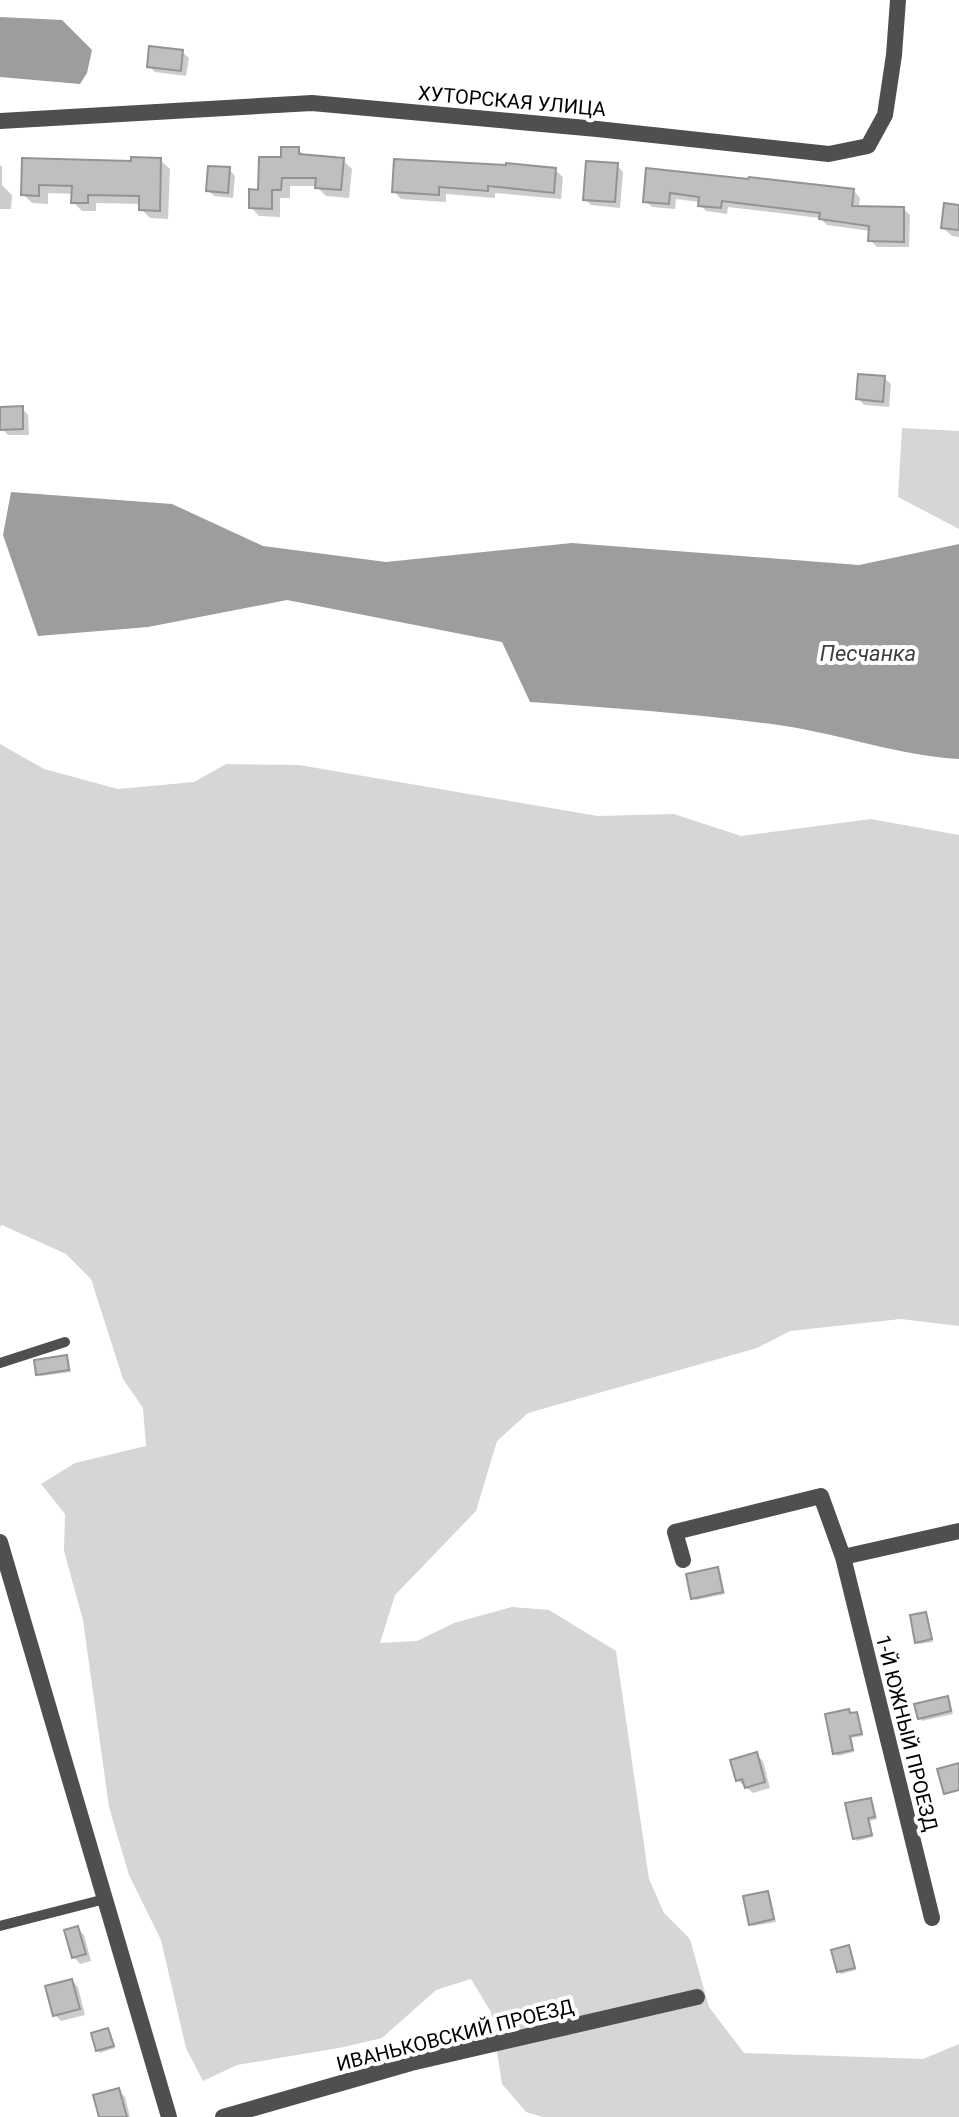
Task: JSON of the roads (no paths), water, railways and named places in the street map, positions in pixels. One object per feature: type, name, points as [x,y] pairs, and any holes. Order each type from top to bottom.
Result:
[{"type":"street","name":"ХУТОРСКАЯ УЛИЦА","points":[[0,121],[312,103],[829,154],[868,146],[885,115],[898,0]]},
{"type":"street","name":"1-Й ЮЖНЫЙ ПРОЕЗД","points":[[683,1560],[675,1532],[821,1496],[843,1557],[932,1918]]},
{"type":"street","points":[[843,1557],[959,1531]]},
{"type":"street","points":[[0,1542],[169,2117]]},
{"type":"street","name":"ИВАНЬКОВСКИЙ ПРОЕЗД","points":[[223,2117],[411,2063],[697,1997]]},
{"type":"lane","points":[[0,1363],[65,1342]]},
{"type":"lane","points":[[0,1926],[105,1899]]},
{"type":"water","points":[[0,17],[62,20],[92,50],[87,73],[80,84],[0,77]]},
{"type":"water","name":"Песчанка","points":[[11,492],[172,504],[263,546],[386,562],[572,543],[859,565],[959,544],[959,759],[915,754],[807,730],[753,722],[530,702],[502,642],[287,600],[148,627],[38,636],[3,535]]}]
